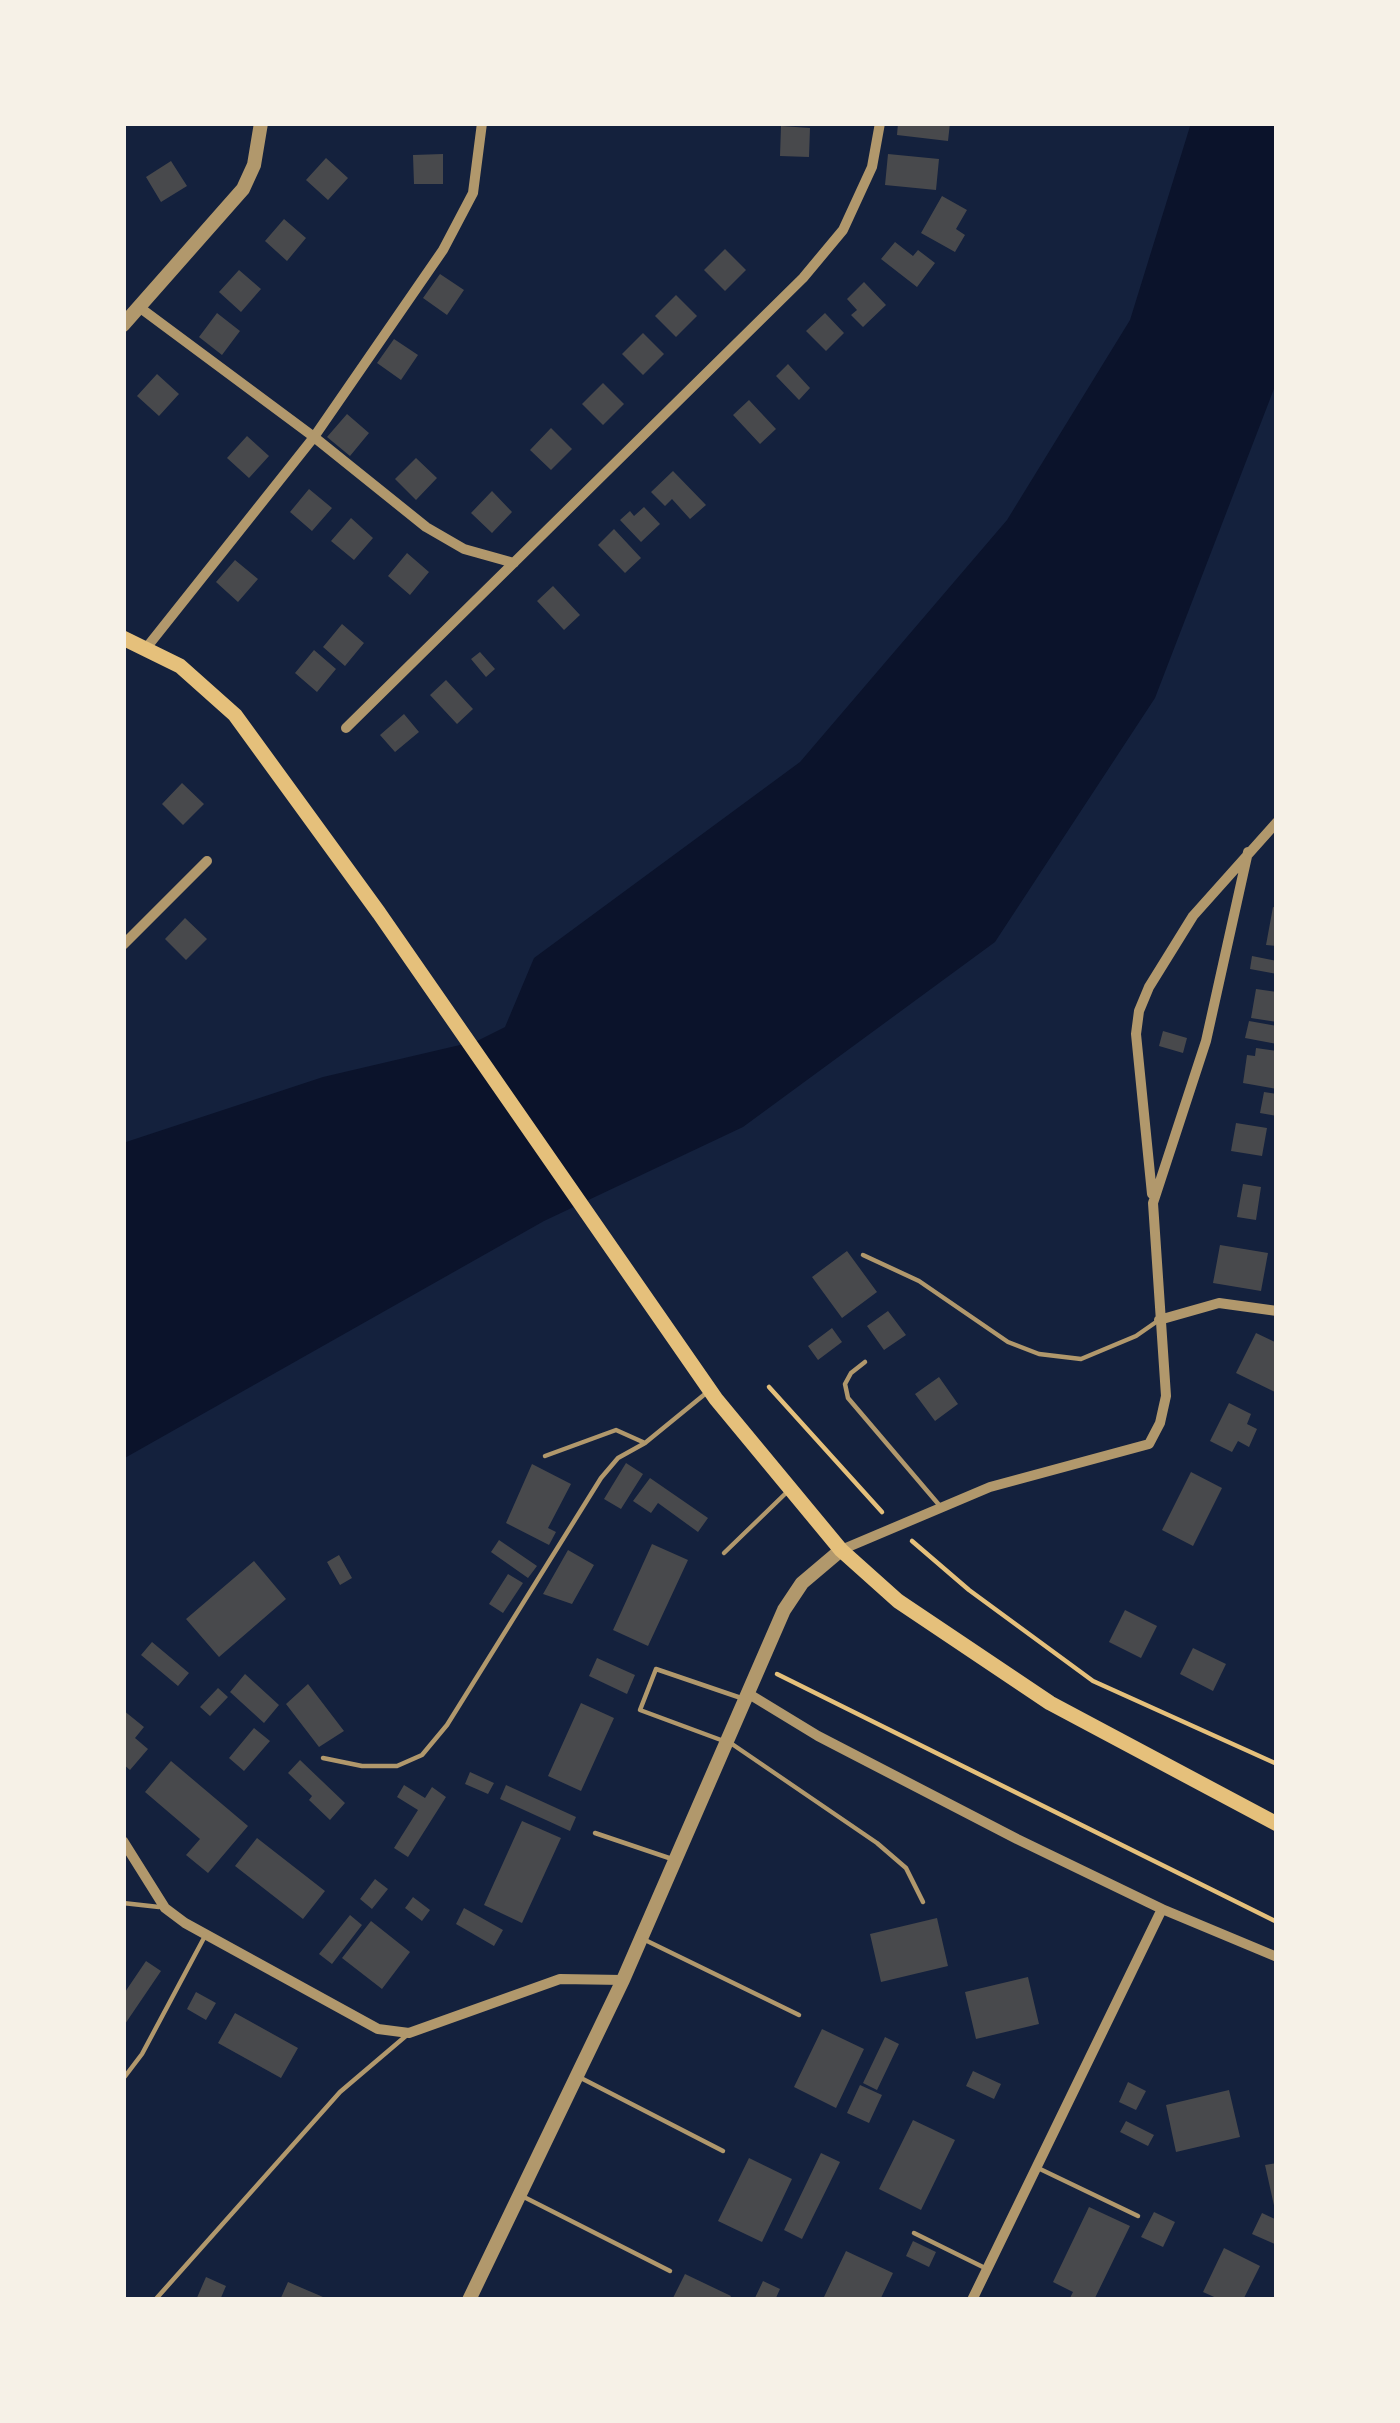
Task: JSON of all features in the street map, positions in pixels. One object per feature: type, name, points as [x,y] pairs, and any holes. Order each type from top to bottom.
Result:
[{"type":"main road","points":[[123,638],[180,666],[236,715],[710,1390],[841,1550],[898,1601],[1050,1702],[1277,1823]]},
{"type":"street","points":[[123,325],[243,189],[254,165],[261,123]]},
{"type":"street","points":[[147,647],[314,437],[443,250],[473,193],[482,123]]},
{"type":"street","points":[[346,728],[803,278],[843,230],[872,167],[880,123]]},
{"type":"street","points":[[139,308],[314,437],[426,527],[464,549],[514,562]]},
{"type":"street","points":[[469,2300],[623,1980],[784,1610],[802,1583],[841,1550],[941,1507],[1068,1463],[1149,1444],[1166,1396],[1154,1203],[1136,1034],[1139,1011],[1193,916],[1277,822]]},
{"type":"street","points":[[1154,1203],[1206,1041],[1248,852]]},
{"type":"street","points":[[123,945],[207,860]]},
{"type":"street","points":[[1159,1320],[1219,1303],[1277,1311]]},
{"type":"street","points":[[748,1697],[1162,1909],[1277,1957]]},
{"type":"street","points":[[123,1841],[165,1908],[205,1936],[378,2030],[409,2033],[560,1979],[623,1980]]},
{"type":"street","points":[[972,2300],[1162,1909]]},
{"type":"lane","points":[[863,1255],[919,1281],[1008,1342],[1039,1354],[1082,1359],[1136,1336],[1159,1320]]},
{"type":"lane","points":[[865,1362],[850,1373],[845,1384],[848,1398],[941,1507]]},
{"type":"lane","points":[[323,1758],[362,1766],[397,1766],[422,1755],[447,1725],[602,1478],[618,1458],[645,1444],[710,1390]]},
{"type":"lane","points":[[545,1456],[616,1430],[645,1444]]},
{"type":"lane","points":[[724,1553],[790,1489]]},
{"type":"lane","points":[[748,1697],[656,1669],[640,1710],[730,1743],[877,1843],[906,1868],[923,1902]]},
{"type":"lane","points":[[595,1833],[677,1861]]},
{"type":"lane","points":[[123,1903],[165,1908]]},
{"type":"lane","points":[[123,2079],[142,2054],[205,1936]]},
{"type":"lane","points":[[641,1939],[800,2015]]},
{"type":"lane","points":[[155,2300],[340,2092],[409,2033]]},
{"type":"lane","points":[[577,2076],[723,2151]]},
{"type":"lane","points":[[1036,2168],[1138,2216]]},
{"type":"lane","points":[[520,2194],[670,2271]]},
{"type":"lane","points":[[914,2234],[988,2269]]},
{"type":"path","points":[[769,1388],[895,1526],[969,1590],[1093,1681],[1277,1764]]},
{"type":"path","points":[[761,1666],[1277,1922]]},
{"type":"water","points":[[1191,123],[1277,123],[1277,381],[1155,698],[995,942],[743,1127],[544,1221],[123,1459],[123,1143],[323,1077],[477,1041],[505,1027],[534,958],[800,762],[1007,520],[1130,320]]},
{"type":"building","points":[[898,123],[950,123],[948,141],[897,135]]},
{"type":"building","points":[[781,126],[810,128],[809,157],[780,156]]},
{"type":"building","points":[[443,154],[443,184],[414,184],[413,155]]},
{"type":"building","points":[[888,154],[939,159],[936,190],[885,185]]},
{"type":"building","points":[[326,158],[348,178],[328,200],[306,180]]},
{"type":"building","points":[[171,161],[187,186],[161,202],[146,177]]},
{"type":"building","points":[[942,196],[967,210],[956,229],[965,235],[955,252],[921,233]]},
{"type":"building","points":[[284,219],[306,238],[287,261],[265,241]]},
{"type":"building","points":[[895,242],[913,256],[918,250],[935,263],[917,287],[881,259]]},
{"type":"building","points":[[725,249],[746,270],[725,291],[704,270]]},
{"type":"building","points":[[239,270],[261,289],[241,312],[219,292]]},
{"type":"building","points":[[440,274],[464,290],[447,315],[423,298]]},
{"type":"building","points":[[864,282],[886,305],[863,327],[851,315],[857,310],[847,299]]},
{"type":"building","points":[[676,295],[697,316],[676,337],[655,316]]},
{"type":"building","points":[[217,313],[240,331],[222,355],[199,337]]},
{"type":"building","points":[[825,313],[844,333],[826,351],[806,331]]},
{"type":"building","points":[[643,333],[664,354],[643,375],[622,354]]},
{"type":"building","points":[[394,339],[418,355],[401,380],[377,363]]},
{"type":"building","points":[[788,364],[810,388],[799,400],[776,376]]},
{"type":"building","points":[[157,374],[179,394],[159,416],[137,396]]},
{"type":"building","points":[[603,383],[624,404],[603,425],[582,404]]},
{"type":"building","points":[[749,400],[776,429],[760,444],[733,415]]},
{"type":"building","points":[[347,414],[369,433],[350,456],[327,437]]},
{"type":"building","points":[[551,428],[572,449],[551,470],[530,450]]},
{"type":"building","points":[[247,436],[269,456],[249,478],[227,458]]},
{"type":"building","points":[[416,458],[437,478],[416,500],[395,479]]},
{"type":"building","points":[[673,471],[706,505],[690,519],[672,499],[665,506],[651,492]]},
{"type":"building","points":[[309,489],[332,508],[312,531],[290,512]]},
{"type":"building","points":[[492,491],[512,512],[492,533],[471,513]]},
{"type":"building","points":[[644,507],[660,524],[641,542],[620,520]]},
{"type":"building","points":[[351,518],[373,538],[354,560],[331,541]]},
{"type":"building","points":[[614,529],[641,558],[625,573],[598,545]]},
{"type":"building","points":[[407,553],[429,572],[410,595],[388,576]]},
{"type":"building","points":[[235,560],[258,579],[238,602],[216,582]]},
{"type":"building","points":[[553,586],[580,615],[564,630],[537,601]]},
{"type":"building","points":[[342,624],[364,643],[345,666],[323,647]]},
{"type":"building","points":[[314,650],[336,669],[317,692],[295,673]]},
{"type":"building","points":[[480,652],[495,669],[486,677],[471,659]]},
{"type":"building","points":[[446,680],[473,709],[457,724],[430,695]]},
{"type":"building","points":[[404,714],[419,732],[395,752],[380,735]]},
{"type":"building","points":[[182,783],[204,804],[183,825],[162,804]]},
{"type":"building","points":[[1273,907],[1277,908],[1277,946],[1266,945]]},
{"type":"building","points":[[185,918],[207,939],[186,960],[165,939]]},
{"type":"building","points":[[1252,956],[1277,961],[1277,974],[1250,969]]},
{"type":"building","points":[[1256,989],[1277,992],[1277,1022],[1251,1018]]},
{"type":"building","points":[[1249,1021],[1277,1026],[1277,1044],[1245,1038]]},
{"type":"building","points":[[1163,1031],[1187,1038],[1183,1053],[1159,1046]]},
{"type":"building","points":[[1256,1048],[1277,1051],[1277,1089],[1243,1083],[1247,1055],[1255,1056]]},
{"type":"building","points":[[1264,1092],[1277,1094],[1277,1116],[1260,1113]]},
{"type":"building","points":[[1236,1123],[1267,1128],[1262,1156],[1231,1151]]},
{"type":"building","points":[[1243,1184],[1261,1187],[1256,1220],[1237,1217]]},
{"type":"building","points":[[1220,1245],[1268,1253],[1261,1291],[1213,1283]]},
{"type":"building","points":[[847,1251],[877,1292],[842,1318],[812,1277]]},
{"type":"building","points":[[888,1311],[906,1335],[884,1350],[867,1326]]},
{"type":"building","points":[[832,1328],[842,1342],[818,1360],[808,1346]]},
{"type":"building","points":[[1256,1333],[1277,1343],[1277,1393],[1236,1373]]},
{"type":"building","points":[[939,1377],[958,1404],[935,1421],[915,1394]]},
{"type":"building","points":[[1229,1403],[1251,1414],[1247,1424],[1257,1429],[1249,1447],[1238,1441],[1232,1452],[1210,1441]]},
{"type":"building","points":[[626,1463],[643,1474],[621,1509],[604,1499]]},
{"type":"building","points":[[532,1464],[571,1484],[548,1528],[556,1532],[549,1545],[506,1523]]},
{"type":"building","points":[[1191,1472],[1222,1488],[1193,1546],[1162,1530]]},
{"type":"building","points":[[650,1478],[708,1518],[698,1532],[658,1503],[651,1513],[633,1501]]},
{"type":"building","points":[[499,1540],[537,1566],[528,1578],[491,1552]]},
{"type":"building","points":[[652,1544],[688,1560],[648,1646],[613,1630]]},
{"type":"building","points":[[568,1550],[594,1565],[572,1604],[543,1594]]},
{"type":"building","points":[[339,1555],[352,1578],[340,1585],[327,1562]]},
{"type":"building","points":[[254,1561],[286,1599],[219,1657],[186,1619]]},
{"type":"building","points":[[508,1574],[523,1583],[503,1613],[489,1604]]},
{"type":"building","points":[[1125,1610],[1157,1626],[1141,1658],[1109,1642]]},
{"type":"building","points":[[152,1642],[189,1673],[178,1686],[141,1655]]},
{"type":"building","points":[[1193,1648],[1226,1664],[1213,1691],[1180,1674]]},
{"type":"building","points":[[597,1658],[635,1675],[627,1694],[589,1676]]},
{"type":"building","points":[[245,1674],[279,1705],[264,1723],[230,1692]]},
{"type":"building","points":[[308,1684],[344,1731],[319,1747],[286,1704]]},
{"type":"building","points":[[218,1688],[228,1697],[210,1716],[200,1707]]},
{"type":"building","points":[[581,1703],[614,1718],[581,1791],[548,1776]]},
{"type":"building","points":[[123,1710],[144,1727],[135,1738],[148,1749],[130,1770],[123,1764]]},
{"type":"building","points":[[254,1728],[270,1741],[244,1771],[229,1758]]},
{"type":"building","points":[[300,1760],[345,1803],[330,1820],[288,1773]]},
{"type":"building","points":[[171,1761],[248,1826],[208,1873],[186,1855],[200,1839],[145,1792]]},
{"type":"building","points":[[470,1772],[494,1783],[488,1794],[465,1784]]},
{"type":"building","points":[[404,1785],[425,1798],[432,1787],[446,1797],[408,1857],[394,1848],[418,1810],[397,1797]]},
{"type":"building","points":[[506,1785],[576,1817],[570,1831],[500,1799]]},
{"type":"building","points":[[522,1821],[561,1838],[522,1923],[484,1905]]},
{"type":"building","points":[[257,1838],[325,1891],[303,1919],[235,1866]]},
{"type":"building","points":[[375,1879],[388,1889],[372,1909],[360,1899]]},
{"type":"building","points":[[413,1897],[430,1910],[422,1921],[405,1908]]},
{"type":"building","points":[[464,1908],[503,1930],[494,1946],[456,1924]]},
{"type":"building","points":[[350,1915],[362,1925],[332,1964],[319,1954]]},
{"type":"building","points":[[937,1918],[948,1966],[881,1982],[870,1934]]},
{"type":"building","points":[[371,1921],[410,1952],[382,1989],[342,1958]]},
{"type":"building","points":[[146,1961],[161,1971],[123,2027],[123,1995]]},
{"type":"building","points":[[1028,1977],[1039,2024],[976,2039],[965,1992]]},
{"type":"building","points":[[196,1992],[216,2003],[206,2020],[187,2009]]},
{"type":"building","points":[[235,2013],[298,2048],[281,2078],[218,2043]]},
{"type":"building","points":[[822,2029],[864,2049],[836,2108],[794,2087]]},
{"type":"building","points":[[885,2037],[899,2044],[877,2090],[863,2083]]},
{"type":"building","points":[[973,2071],[1001,2084],[994,2099],[966,2086]]},
{"type":"building","points":[[1128,2082],[1146,2091],[1136,2110],[1119,2102]]},
{"type":"building","points":[[860,2085],[882,2095],[869,2123],[847,2113]]},
{"type":"building","points":[[1229,2090],[1240,2137],[1176,2152],[1166,2105]]},
{"type":"building","points":[[913,2120],[955,2140],[921,2210],[879,2189]]},
{"type":"building","points":[[1126,2121],[1154,2135],[1148,2146],[1120,2132]]},
{"type":"building","points":[[821,2153],[840,2162],[802,2239],[784,2230]]},
{"type":"building","points":[[749,2158],[792,2179],[762,2242],[718,2221]]},
{"type":"building","points":[[1277,2163],[1277,2210],[1275,2210],[1265,2165]]},
{"type":"building","points":[[1089,2207],[1130,2226],[1094,2300],[1069,2300],[1073,2292],[1053,2282]]},
{"type":"building","points":[[1154,2212],[1175,2222],[1163,2247],[1141,2237]]},
{"type":"building","points":[[1262,2213],[1277,2220],[1277,2245],[1252,2234]]},
{"type":"building","points":[[913,2241],[936,2252],[929,2267],[906,2256]]},
{"type":"building","points":[[1224,2248],[1260,2266],[1243,2300],[1221,2300],[1203,2292]]},
{"type":"building","points":[[846,2251],[893,2273],[880,2300],[824,2297]]},
{"type":"building","points":[[685,2274],[731,2296],[729,2300],[672,2300]]},
{"type":"building","points":[[206,2277],[226,2286],[220,2300],[196,2300]]},
{"type":"building","points":[[763,2281],[780,2289],[775,2300],[754,2300]]},
{"type":"building","points":[[288,2282],[330,2300],[280,2300]]}]
